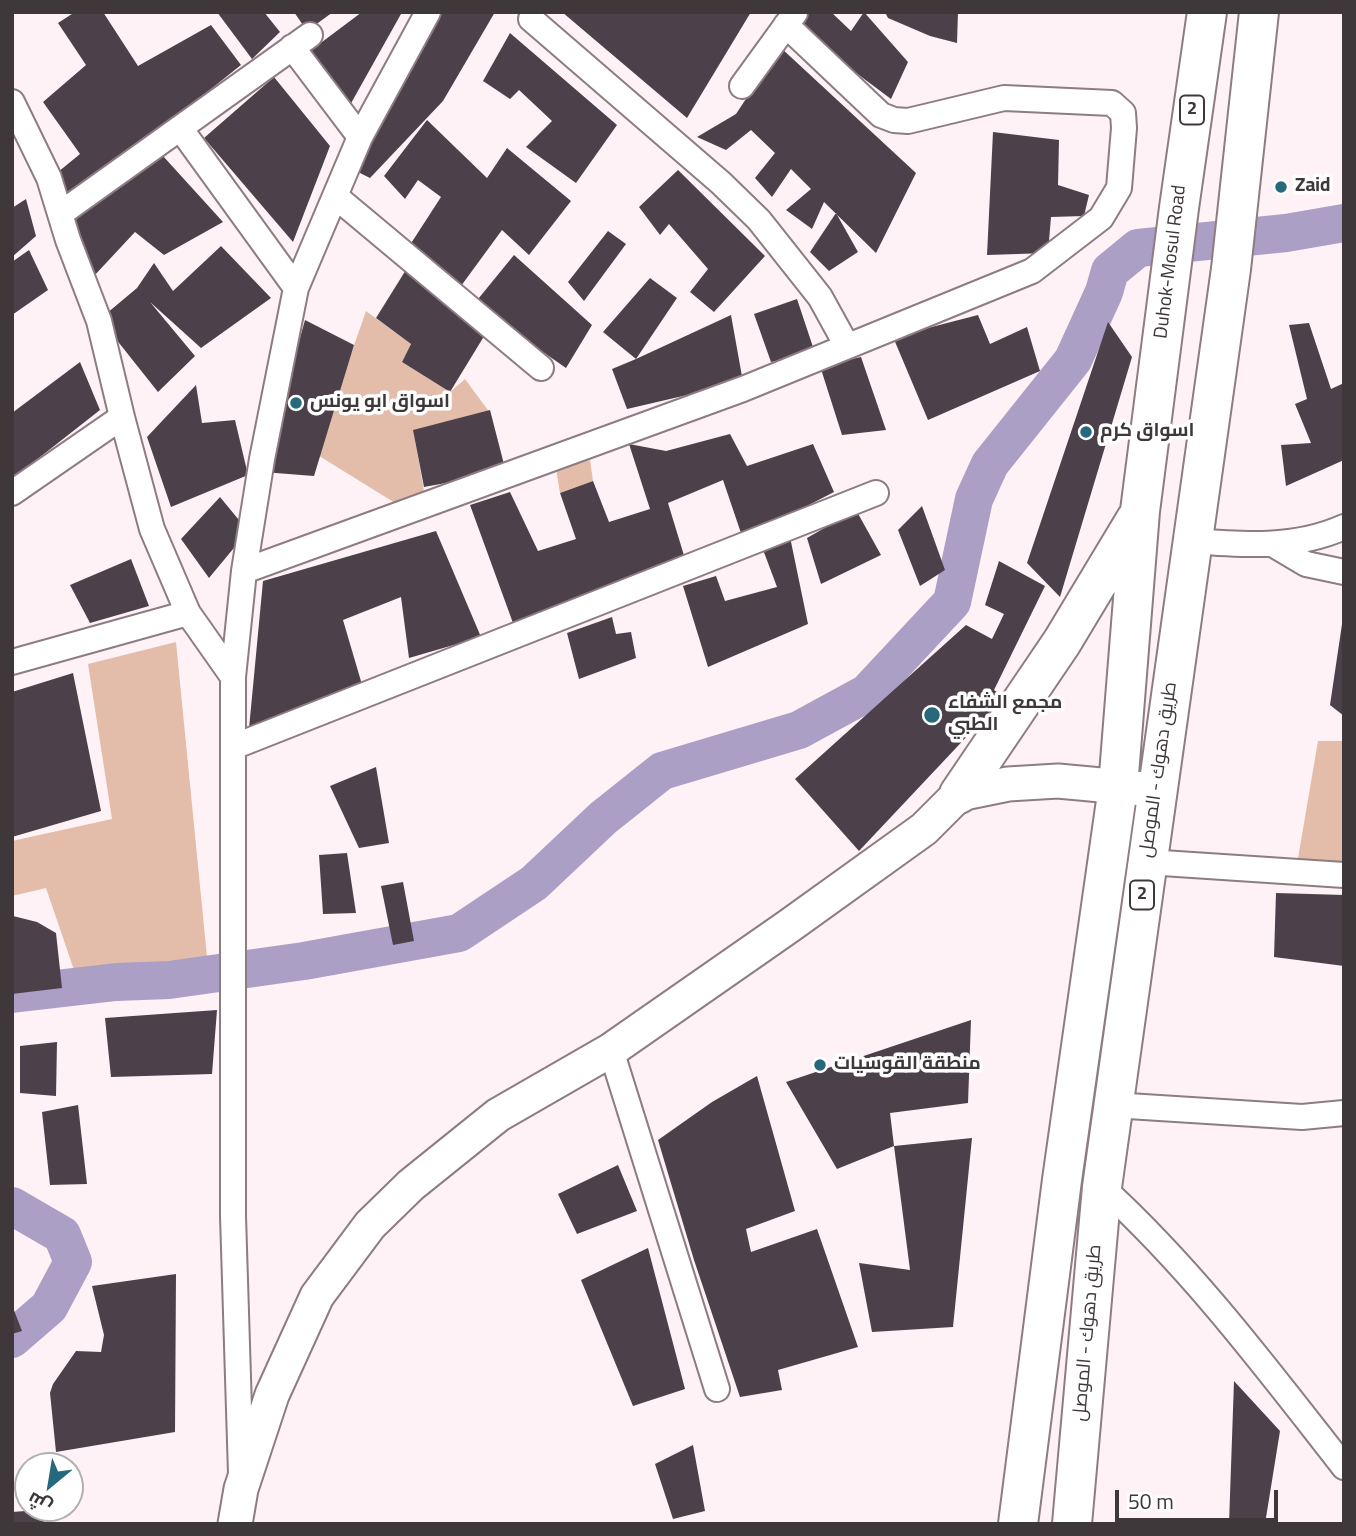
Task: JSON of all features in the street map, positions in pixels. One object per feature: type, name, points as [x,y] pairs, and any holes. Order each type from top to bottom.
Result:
[{"type":"highway","name":"Duhok-Mosul Road","points":[[1140,511],[1207,12]]},
{"type":"highway","name":"طريق دهوك - الموصل","points":[[1072,1524],[1102,1187],[1112,1105],[1231,269],[1259,12]]},
{"type":"highway","name":"2","points":[[1118,787],[1140,511]]},
{"type":"highway","points":[[960,794],[1062,642],[1140,511]]},
{"type":"highway","name":"طريق دهوك - الموصل","points":[[1018,1524],[1062,1180],[1118,787]]},
{"type":"main road","points":[[235,1524],[241,1489],[272,1395],[317,1296],[370,1225],[411,1185],[498,1115],[611,1050],[924,829],[960,794],[1033,782],[1083,782],[1157,790]]},
{"type":"street","points":[[241,1489],[233,1216],[233,677],[244,570],[264,445],[296,288],[360,137],[428,12]]},
{"type":"street","points":[[531,19],[711,173],[759,220],[820,297],[847,346]]},
{"type":"street","points":[[244,570],[743,389],[1032,271],[1101,218],[1119,188],[1123,113],[1112,103],[1013,97],[985,101],[908,121],[894,120],[881,115],[791,19],[742,86]]},
{"type":"street","points":[[60,214],[301,41],[360,137]]},
{"type":"street","points":[[12,102],[49,178],[99,321],[152,529],[188,613],[233,677]]},
{"type":"street","points":[[180,128],[296,288]]},
{"type":"street","points":[[335,195],[541,368]]},
{"type":"street","points":[[12,493],[122,418]]},
{"type":"street","points":[[233,747],[876,493]]},
{"type":"street","points":[[1191,541],[1274,545],[1311,538],[1344,527]]},
{"type":"street","points":[[1274,545],[1306,564],[1343,574]]},
{"type":"street","points":[[12,662],[188,613]]},
{"type":"street","points":[[1147,862],[1344,875]]},
{"type":"street","points":[[611,1050],[718,1389]]},
{"type":"street","points":[[1112,1105],[1302,1117],[1344,1113]]},
{"type":"street","points":[[1102,1187],[1144,1225],[1251,1348],[1344,1467]]},
{"type":"shaded area","points":[[366,311],[411,344],[402,362],[450,392],[465,379],[490,413],[414,434],[424,491],[408,511],[316,454]]},
{"type":"shaded area","points":[[590,460],[593,481],[560,493],[556,469]]},
{"type":"shaded area","points":[[176,642],[207,957],[75,973],[46,888],[12,896],[12,841],[112,819],[88,664]]},
{"type":"shaded area","points":[[1318,741],[1344,741],[1344,865],[1297,864]]},
{"type":"building","points":[[75,12],[103,12],[138,66],[211,25],[241,65],[67,204],[52,177],[80,154],[43,102],[86,65],[58,23]]},
{"type":"building","points":[[217,12],[264,12],[280,32],[252,59]]},
{"type":"building","points":[[294,12],[333,12],[307,31]]},
{"type":"building","points":[[362,12],[401,14],[345,114],[302,57]]},
{"type":"building","points":[[440,12],[495,12],[443,101],[370,178],[352,169]]},
{"type":"building","points":[[562,12],[751,12],[687,118]]},
{"type":"building","points":[[804,12],[831,12],[851,31],[864,12],[908,62],[891,99],[792,25]]},
{"type":"building","points":[[885,12],[958,12],[957,43],[930,36],[888,18]]},
{"type":"building","points":[[510,33],[617,125],[576,183],[526,147],[552,121],[519,90],[510,99],[483,81]]},
{"type":"building","points":[[780,47],[916,173],[876,253],[824,202],[812,229],[786,210],[811,189],[791,169],[772,197],[755,178],[775,153],[751,130],[726,150],[697,137],[736,114]]},
{"type":"building","points":[[274,77],[330,146],[293,242],[204,138]]},
{"type":"building","points":[[427,120],[487,178],[507,148],[571,201],[529,255],[502,230],[461,286],[408,248],[441,197],[418,180],[405,199],[384,176]]},
{"type":"building","points":[[993,132],[1059,140],[1058,185],[1089,195],[1084,216],[1051,217],[1048,253],[987,255]]},
{"type":"building","points":[[163,156],[223,222],[164,255],[135,232],[93,277],[71,211]]},
{"type":"building","points":[[678,170],[765,256],[714,312],[690,292],[708,269],[669,224],[660,235],[639,207]]},
{"type":"building","points":[[26,199],[36,236],[12,257],[12,208]]},
{"type":"building","points":[[836,213],[858,252],[829,271],[810,252]]},
{"type":"building","points":[[608,231],[626,244],[584,301],[568,282]]},
{"type":"building","points":[[221,246],[271,298],[201,348],[150,302],[195,356],[158,392],[100,319],[137,288],[154,263],[173,291]]},
{"type":"building","points":[[29,250],[48,290],[12,315],[12,262]]},
{"type":"building","points":[[514,255],[592,325],[566,368],[474,304]]},
{"type":"building","points":[[409,265],[486,333],[450,392],[402,362],[411,344],[376,318]]},
{"type":"building","points":[[650,278],[677,298],[636,359],[603,332]]},
{"type":"building","points":[[797,299],[815,353],[771,362],[754,314]]},
{"type":"building","points":[[731,315],[743,382],[627,409],[612,369]]},
{"type":"building","points":[[978,315],[990,344],[1027,327],[1040,371],[928,420],[893,337]]},
{"type":"building","points":[[305,320],[354,345],[314,476],[263,472]]},
{"type":"building","points":[[1108,322],[1132,357],[1060,597],[1027,563]]},
{"type":"building","points":[[1309,323],[1331,389],[1344,383],[1344,460],[1286,486],[1281,445],[1311,443],[1295,404],[1307,399],[1289,325]]},
{"type":"building","points":[[861,357],[886,430],[842,435],[820,366]]},
{"type":"building","points":[[80,362],[100,410],[12,479],[12,413]]},
{"type":"building","points":[[196,385],[202,423],[235,420],[248,475],[171,507],[147,437]]},
{"type":"building","points":[[490,410],[506,472],[424,487],[413,430]]},
{"type":"building","points":[[730,434],[747,466],[813,444],[834,492],[743,539],[723,480],[668,503],[686,562],[513,623],[470,505],[510,492],[538,551],[576,539],[560,493],[593,481],[609,522],[650,509],[629,444],[666,451]]},
{"type":"building","points":[[220,497],[248,531],[209,578],[181,539]]},
{"type":"building","points":[[922,506],[945,570],[920,586],[898,530]]},
{"type":"building","points":[[856,510],[881,555],[821,584],[807,538]]},
{"type":"building","points":[[436,531],[481,637],[409,658],[401,597],[343,620],[363,688],[248,739],[263,581]]},
{"type":"building","points":[[790,537],[808,624],[708,667],[683,586],[716,576],[725,601],[777,587],[762,547]]},
{"type":"building","points":[[131,559],[149,606],[90,623],[70,585]]},
{"type":"building","points":[[999,561],[1045,586],[994,690],[1004,697],[859,851],[795,779],[966,625],[992,639],[1004,614],[985,605]]},
{"type":"building","points":[[612,617],[616,634],[631,632],[636,658],[579,679],[567,633]]},
{"type":"building","points":[[1344,624],[1344,716],[1330,705]]},
{"type":"building","points":[[73,673],[101,811],[12,837],[12,692]]},
{"type":"building","points":[[376,767],[389,843],[359,848],[330,786]]},
{"type":"building","points":[[347,853],[356,913],[323,914],[319,855]]},
{"type":"building","points":[[403,882],[414,941],[393,945],[381,886]]},
{"type":"building","points":[[1276,893],[1344,895],[1344,966],[1274,957]]},
{"type":"building","points":[[13,916],[37,922],[56,933],[62,988],[12,994]]},
{"type":"building","points":[[217,1010],[212,1074],[111,1077],[105,1018]]},
{"type":"building","points":[[971,1020],[968,1103],[890,1113],[894,1146],[837,1169],[786,1082]]},
{"type":"building","points":[[57,1042],[56,1096],[20,1093],[20,1046]]},
{"type":"building","points":[[757,1076],[795,1211],[746,1229],[751,1252],[817,1229],[858,1347],[778,1370],[782,1390],[740,1397],[694,1260],[658,1140],[712,1102]]},
{"type":"building","points":[[78,1105],[87,1184],[50,1185],[42,1112]]},
{"type":"building","points":[[972,1138],[953,1327],[872,1332],[859,1263],[910,1270],[894,1146]]},
{"type":"building","points":[[618,1165],[637,1211],[577,1234],[558,1194]]},
{"type":"building","points":[[648,1248],[685,1389],[633,1406],[581,1280]]},
{"type":"building","points":[[176,1274],[175,1432],[56,1452],[50,1393],[53,1384],[76,1351],[101,1352],[104,1335],[92,1286]]},
{"type":"building","points":[[12,1305],[22,1331],[12,1334]]},
{"type":"building","points":[[1234,1381],[1280,1431],[1265,1524],[1229,1524]]},
{"type":"building","points":[[693,1445],[705,1511],[673,1519],[655,1464]]},
{"type":"building","points":[[12,1512],[14,1522],[45,1524],[12,1524]]},
{"type":"waterway","points":[[12,994],[116,982],[169,980],[304,961],[459,933],[534,883],[603,818],[662,771],[799,730],[867,693],[952,602],[974,499],[990,464],[1073,360],[1104,292],[1110,271],[1138,248],[1286,233],[1344,223]]},
{"type":"waterway","points":[[12,1206],[62,1235],[73,1262],[49,1307],[12,1339]]},
{"type":"place","name":"Zaid","points":[[1281,187]]},
{"type":"place","name":"اسواق ابو يونس","points":[[296,403]]},
{"type":"place","name":"اسواق كرم","points":[[1086,432]]},
{"type":"place","name":"مجمع الشفاء الطبي","points":[[932,715]]},
{"type":"place","name":"منطقة القوسيات","points":[[820,1065]]}]
